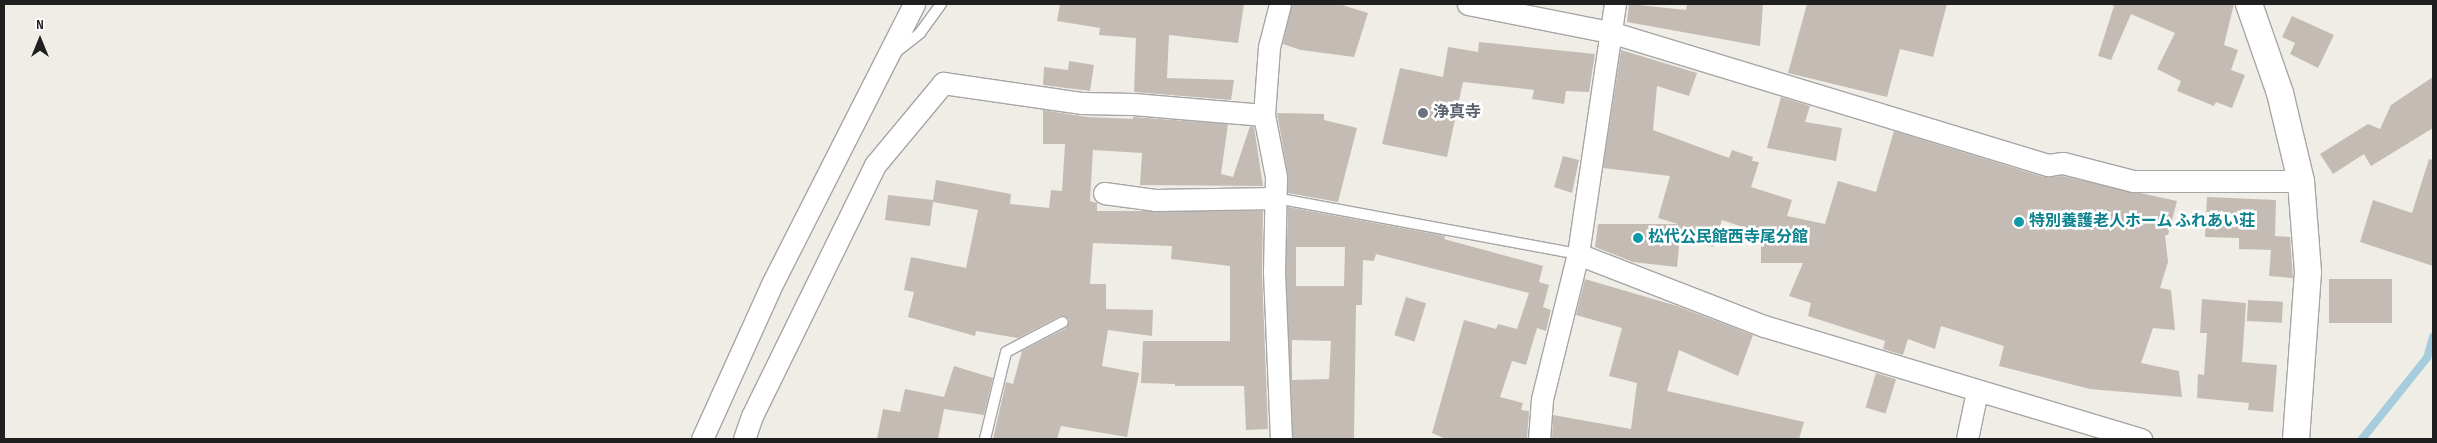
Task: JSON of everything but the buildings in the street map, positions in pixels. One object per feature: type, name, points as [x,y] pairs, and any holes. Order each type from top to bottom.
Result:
[{"type":"street","points":[[702,439],[773,282],[914,4]]},
{"type":"street","points":[[1280,4],[1269,47],[1264,115],[1276,177],[1274,272],[1281,439]]},
{"type":"street","points":[[1468,4],[1610,32],[2048,165],[2063,164],[2133,181],[2301,181]]},
{"type":"street","points":[[1538,439],[1542,399],[1578,254],[1615,4]]},
{"type":"street","points":[[2249,4],[2280,93],[2301,181],[2308,272],[2296,439]]},
{"type":"street","points":[[744,439],[752,416],[875,165],[943,83],[1081,103],[1132,104],[1264,115]]},
{"type":"street","points":[[1104,194],[1156,200],[1276,198]]},
{"type":"street","points":[[1578,254],[1764,326],[2141,439]]},
{"type":"street","points":[[1967,439],[1977,391]]},
{"type":"lane","points":[[887,58],[920,33],[941,4]]},
{"type":"lane","points":[[1276,198],[1578,254]]},
{"type":"lane","points":[[985,439],[1006,352],[1063,322]]},
{"type":"waterway","points":[[2362,439],[2427,358],[2433,337]]},
{"type":"place","name":"浄真寺","points":[[1423,113]]},
{"type":"place","name":"特別養護老人ホーム ふれあい荘","points":[[2019,222]]},
{"type":"place","name":"松代公民館西寺尾分館","points":[[1638,238]]}]
